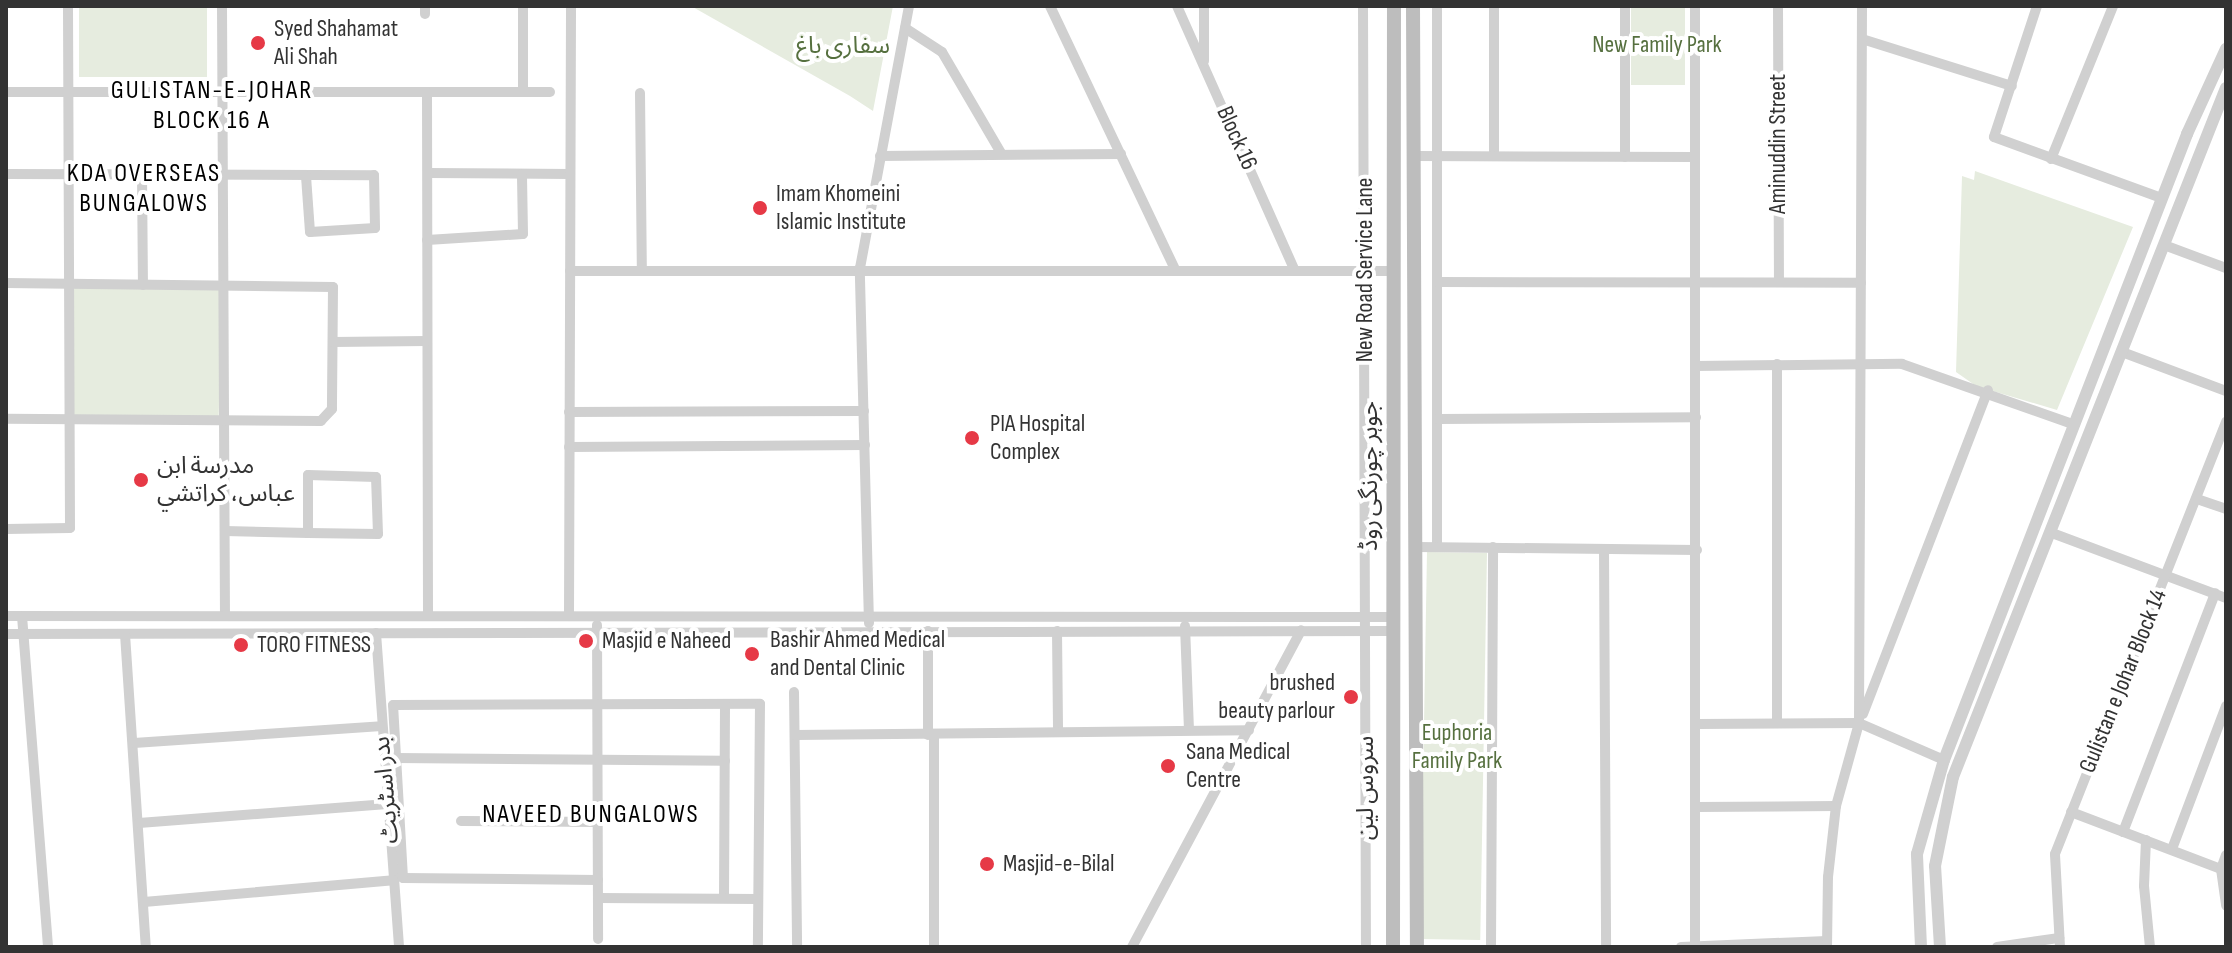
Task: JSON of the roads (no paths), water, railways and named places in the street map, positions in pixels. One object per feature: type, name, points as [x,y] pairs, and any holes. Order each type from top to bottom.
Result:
[{"type":"main road","name":"جوہر چورنگی روڈ","points":[[1393,947],[1394,6]]},
{"type":"main road","name":"جوہر چورنگی روڈ","points":[[1413,6],[1417,947]]},
{"type":"main road","points":[[1393,326],[1416,327]]},
{"type":"main road","points":[[1393,357],[1416,356]]},
{"type":"street","points":[[6,529],[70,528],[68,6]]},
{"type":"street","points":[[222,6],[220,91],[225,615]]},
{"type":"street","points":[[523,6],[523,92]]},
{"type":"street","points":[[569,615],[571,6]]},
{"type":"street","points":[[869,631],[860,268],[909,6]]},
{"type":"street","points":[[1050,6],[1176,271]]},
{"type":"street","name":"Block 16","points":[[1177,6],[1295,271]]},
{"type":"street","points":[[1204,6],[1204,67]]},
{"type":"street","name":"New Road Service Lane","points":[[1363,6],[1367,630]]},
{"type":"street","points":[[1437,6],[1437,547]]},
{"type":"street","points":[[1494,6],[1494,156]]},
{"type":"street","points":[[1625,6],[1625,157]]},
{"type":"street","points":[[1695,6],[1698,724],[1695,947]]},
{"type":"street","name":"Aminuddin Street","points":[[1778,6],[1779,282]]},
{"type":"street","points":[[1859,723],[1862,6]]},
{"type":"street","points":[[2037,6],[1994,137],[2162,198]]},
{"type":"street","points":[[2051,159],[2113,6]]},
{"type":"street","points":[[905,28],[942,52],[1001,153]]},
{"type":"street","points":[[1862,39],[2012,86]]},
{"type":"street","points":[[1921,947],[1917,854],[1944,760],[2162,198],[2226,49]]},
{"type":"street","points":[[1940,947],[1935,866],[1953,777],[2226,88]]},
{"type":"street","points":[[6,92],[550,92]]},
{"type":"street","points":[[427,93],[428,616]]},
{"type":"street","points":[[640,93],[642,271]]},
{"type":"street","points":[[880,156],[1121,154]]},
{"type":"street","points":[[1416,156],[1695,157]]},
{"type":"street","points":[[428,173],[570,174]]},
{"type":"street","points":[[6,174],[374,175],[375,228],[310,232],[306,176]]},
{"type":"street","points":[[427,240],[523,234],[522,174]]},
{"type":"street","points":[[142,175],[143,285]]},
{"type":"street","points":[[2164,245],[2226,268]]},
{"type":"street","points":[[570,271],[860,268],[1394,271]]},
{"type":"street","points":[[1438,282],[1861,283]]},
{"type":"street","points":[[6,283],[333,287],[332,409],[321,421],[6,419]]},
{"type":"street","points":[[2127,290],[2144,296]]},
{"type":"street","points":[[333,342],[426,341]]},
{"type":"street","points":[[2122,352],[2226,391]]},
{"type":"street","points":[[1695,366],[1860,362],[1902,364],[1988,390],[2075,425]]},
{"type":"street","points":[[1777,364],[1777,723]]},
{"type":"street","points":[[1681,947],[1827,944],[1836,806],[1859,723],[1988,390]]},
{"type":"street","points":[[569,412],[864,411]]},
{"type":"street","points":[[1438,419],[1696,417]]},
{"type":"street","name":"Gulistan e Johar Block 14","points":[[2059,943],[2055,854],[2226,422]]},
{"type":"street","points":[[569,447],[865,445]]},
{"type":"street","points":[[225,531],[308,533],[378,534],[376,477],[308,475],[308,533]]},
{"type":"street","points":[[2197,499],[2226,509]]},
{"type":"street","points":[[2052,533],[2220,596],[2123,832]]},
{"type":"street","points":[[1417,547],[1697,550]]},
{"type":"street","points":[[1491,947],[1493,547]]},
{"type":"street","points":[[1604,549],[1606,947]]},
{"type":"street","points":[[2025,554],[2041,560]]},
{"type":"street","points":[[6,616],[1367,617],[1392,624]]},
{"type":"street","points":[[22,616],[48,947]]},
{"type":"street","points":[[597,616],[598,939]]},
{"type":"street","points":[[1184,617],[1189,728]]},
{"type":"street","points":[[6,634],[1367,630],[1392,624]]},
{"type":"street","points":[[1132,947],[1301,630]]},
{"type":"street","name":"سروس لین","points":[[1366,947],[1367,630]]},
{"type":"street","points":[[928,631],[934,947]]},
{"type":"street","points":[[1057,631],[1058,732]]},
{"type":"street","name":"بدر اسٹریٹ","points":[[376,633],[399,947]]},
{"type":"street","points":[[125,634],[146,947]]},
{"type":"street","points":[[794,692],[797,947]]},
{"type":"street","points":[[724,897],[725,704]]},
{"type":"street","points":[[598,880],[403,878],[393,705],[760,704],[758,947]]},
{"type":"street","points":[[2172,849],[2226,706]]},
{"type":"street","points":[[1698,724],[1859,723],[1944,760]]},
{"type":"street","points":[[134,743],[381,726]]},
{"type":"street","points":[[795,735],[1189,728],[1249,730]]},
{"type":"street","points":[[396,758],[725,761]]},
{"type":"street","points":[[139,823],[387,804]]},
{"type":"street","points":[[1696,807],[1836,806]]},
{"type":"street","points":[[2071,812],[2221,869]]},
{"type":"street","points":[[461,821],[598,822]]},
{"type":"street","points":[[2146,840],[2144,886],[2150,947]]},
{"type":"street","points":[[2226,855],[2221,869],[2226,906]]},
{"type":"street","points":[[144,902],[393,880]]},
{"type":"street","points":[[598,898],[758,899]]},
{"type":"street","points":[[1997,947],[2059,943]]},
{"type":"place","name":"Syed Shahamat Ali Shah","points":[[258,43]]},
{"type":"place","name":"Imam Khomeini Islamic Institute","points":[[760,208]]},
{"type":"place","name":"PIA Hospital Complex","points":[[972,438]]},
{"type":"place","name":"مدرسة ابن عباس، كراتشي","points":[[141,480]]},
{"type":"place","name":"Masjid e Naheed","points":[[586,641]]},
{"type":"place","name":"TORO FITNESS","points":[[241,645]]},
{"type":"place","name":"Bashir Ahmed Medical and Dental Clinic","points":[[752,654]]},
{"type":"place","name":"brushed beauty parlour","points":[[1351,697]]},
{"type":"place","name":"Sana Medical Centre","points":[[1168,766]]},
{"type":"place","name":"Masjid-e-Bilal","points":[[987,864]]},
{"type":"district","name":"GULISTAN-E-JOHAR BLOCK 16 A","points":[[212,106]]},
{"type":"district","name":"KDA OVERSEAS BUNGALOWS","points":[[144,189]]},
{"type":"district","name":"NAVEED BUNGALOWS","points":[[591,815]]},
{"type":"park label","name":"New Family Park","points":[[1657,45]]},
{"type":"park label","name":"سفاری باغ","points":[[843,46]]},
{"type":"park label","name":"Euphoria Family Park","points":[[1457,747]]}]
